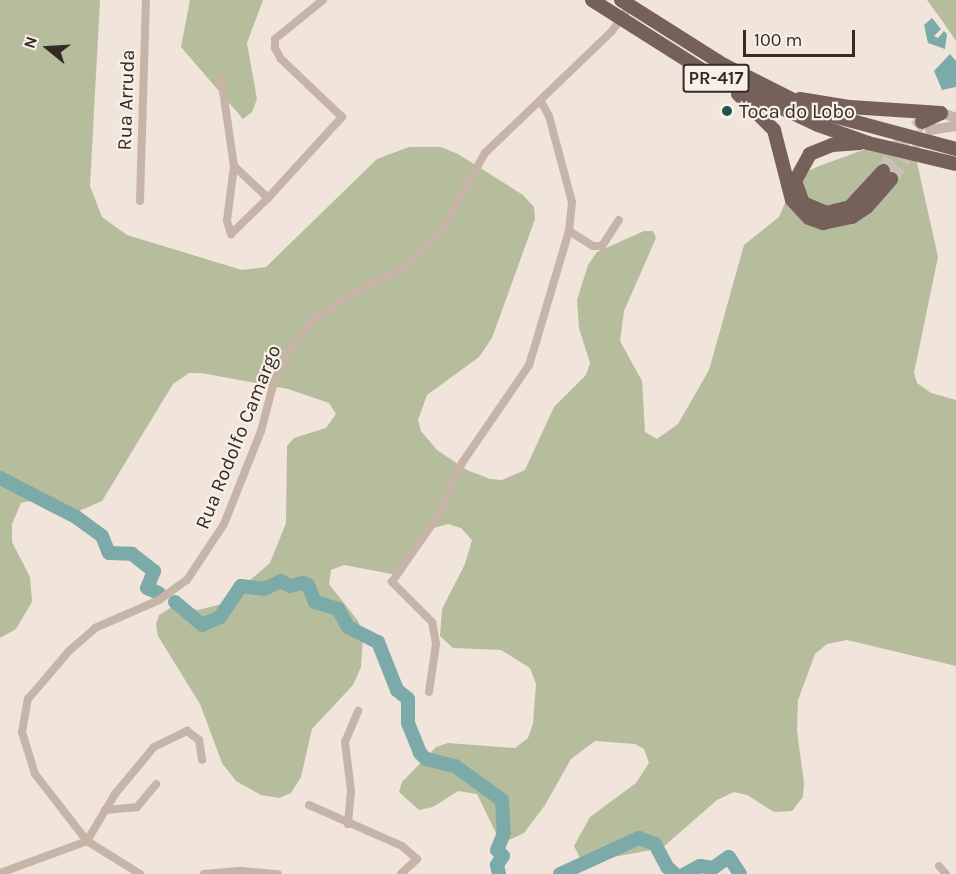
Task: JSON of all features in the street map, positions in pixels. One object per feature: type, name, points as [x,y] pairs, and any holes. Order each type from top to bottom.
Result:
[{"type":"main road","name":"PR-417","points":[[592,0],[722,81],[818,125],[868,143],[956,164]]},
{"type":"main road","name":"PR-417","points":[[625,3],[724,65],[829,117],[956,149]]},
{"type":"main road","points":[[722,81],[759,111],[774,130],[792,200],[809,218],[823,222],[852,217],[867,207],[887,175],[850,207],[826,213],[803,203],[795,181],[810,154],[832,145],[868,143]]},
{"type":"main road","points":[[790,97],[850,107],[941,113]]},
{"type":"main road","points":[[926,126],[941,113]]},
{"type":"street","name":"Rua Arruda","points":[[140,201],[146,0]]},
{"type":"street","points":[[221,77],[234,166],[227,221],[231,234],[268,198],[342,117],[281,60],[275,48],[275,39],[323,0]]},
{"type":"street","name":"Rua Rodolfo Camargo","points":[[87,841],[35,774],[22,732],[27,699],[69,651],[95,628],[159,600],[187,580],[224,524],[261,430],[275,378],[294,342],[316,318],[350,295],[401,269],[425,248],[446,222],[485,153],[621,19],[625,3]]},
{"type":"street","points":[[429,692],[436,644],[432,622],[392,582],[439,514],[462,463],[529,365],[569,231],[572,202],[549,116],[540,100]]},
{"type":"street","points":[[941,113],[956,118]]},
{"type":"street","points":[[926,126],[956,126]]},
{"type":"street","points":[[234,166],[268,198]]},
{"type":"street","points":[[569,231],[598,247],[620,220]]},
{"type":"street","points":[[348,824],[351,791],[345,742],[358,711]]},
{"type":"street","points":[[0,873],[87,841],[133,770],[167,738],[179,732],[194,733],[202,760]]},
{"type":"street","points":[[105,810],[137,807],[156,783]]},
{"type":"street","points":[[309,805],[402,846],[417,860],[401,874]]},
{"type":"street","points":[[87,841],[140,874]]},
{"type":"street","points":[[939,866],[946,874]]},
{"type":"street","points":[[204,874],[276,874]]},
{"type":"green space","points":[[0,0],[100,0],[90,186],[102,217],[127,235],[242,270],[266,267],[377,159],[409,147],[441,147],[458,154],[523,195],[534,207],[535,219],[492,338],[479,357],[427,395],[418,420],[421,431],[437,450],[467,470],[490,479],[502,480],[525,470],[554,407],[586,375],[590,363],[579,328],[577,300],[588,265],[597,252],[644,231],[653,231],[656,238],[624,311],[620,341],[642,381],[645,432],[657,439],[678,424],[709,370],[744,245],[779,217],[792,186],[804,173],[819,166],[888,141],[907,142],[916,158],[938,257],[914,373],[917,383],[931,393],[956,400],[956,666],[847,640],[827,644],[815,654],[798,700],[797,731],[804,783],[803,797],[792,811],[774,812],[747,795],[734,792],[717,800],[662,848],[597,860],[580,858],[574,846],[590,817],[636,783],[649,763],[644,749],[635,744],[595,741],[571,759],[545,805],[524,833],[507,841],[499,839],[477,794],[458,791],[433,807],[419,810],[399,792],[402,782],[436,747],[448,743],[515,748],[528,738],[533,724],[536,684],[530,668],[501,650],[453,648],[440,636],[442,609],[465,564],[472,540],[461,528],[448,524],[434,528],[402,572],[392,574],[344,565],[331,570],[329,584],[358,621],[363,636],[361,667],[353,685],[312,729],[301,777],[291,793],[279,798],[261,795],[236,781],[222,763],[200,704],[158,636],[156,624],[159,615],[170,608],[198,610],[222,604],[270,563],[286,523],[287,446],[294,438],[326,428],[336,414],[329,403],[288,389],[201,373],[189,373],[173,384],[102,501],[79,511],[30,501],[21,503],[12,524],[12,542],[30,577],[32,602],[16,629],[0,638]]},
{"type":"green space","points":[[190,0],[263,0],[247,43],[257,99],[252,112],[243,119],[181,47]]},
{"type":"green space","points":[[927,0],[956,0],[956,41],[941,19]]},
{"type":"water","points":[[932,18],[941,29],[934,36],[938,38],[944,31],[947,34],[945,49],[928,43],[924,25]]},
{"type":"water","points":[[950,54],[956,61],[956,87],[942,90],[934,71]]},
{"type":"waterway","points":[[0,478],[76,517],[102,536],[109,553],[132,554],[154,571],[147,588],[159,593]]},
{"type":"waterway","points":[[175,602],[202,625],[220,617],[241,586],[264,589],[281,581],[290,586],[303,583],[308,585],[315,602],[338,609],[348,627],[378,642],[397,690],[408,699],[408,723],[420,753],[426,759],[455,766],[502,800],[504,833],[497,850],[503,856],[497,865],[499,874]]},
{"type":"waterway","points":[[560,874],[639,838],[655,844],[667,867],[675,874]]},
{"type":"waterway","points":[[685,874],[700,866],[713,868],[729,857],[740,874]]},
{"type":"tunnel","points":[[883,171],[901,142],[922,122]]},
{"type":"tunnel","points":[[891,179],[912,145],[925,133]]},
{"type":"place","name":"Toca do Lobo","points":[[727,111]]}]
